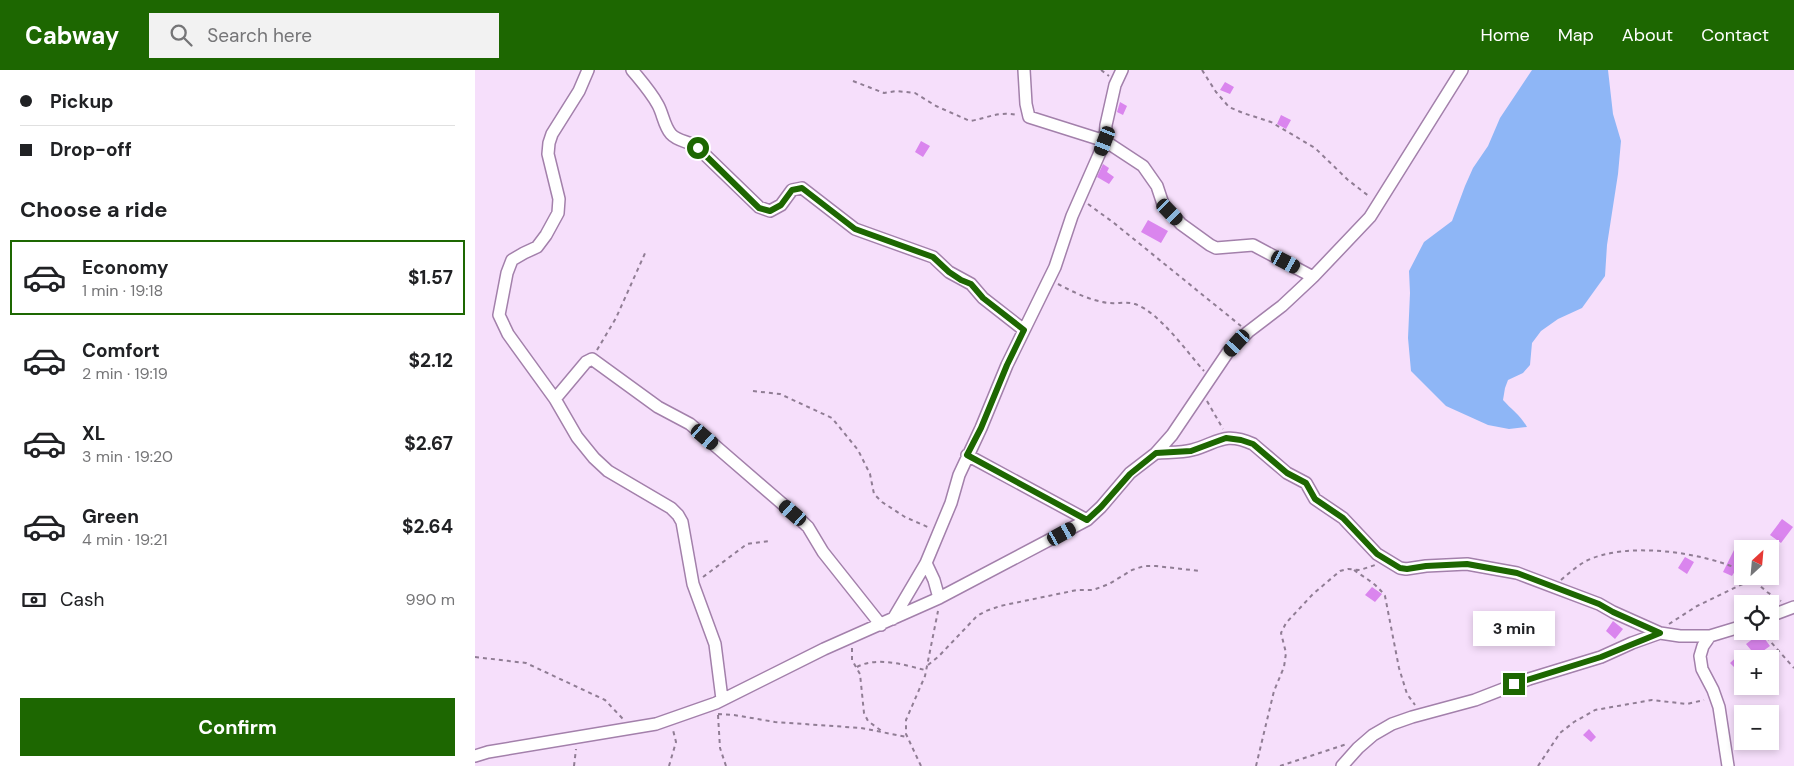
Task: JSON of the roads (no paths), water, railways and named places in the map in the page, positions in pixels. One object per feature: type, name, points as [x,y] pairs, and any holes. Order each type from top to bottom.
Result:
[{"type":"street","points":[[588,70],[579,91],[552,134],[549,143],[548,154],[559,199],[558,212],[546,235],[537,247],[512,260],[507,273],[499,315],[508,334],[555,398],[577,437],[594,458],[609,471],[679,515],[682,522],[693,584],[715,644],[719,706]]},
{"type":"street","points":[[632,70],[659,106],[667,129],[672,135],[680,140],[692,143],[698,148],[759,208],[770,211],[781,205],[792,190],[802,188],[855,229],[933,257],[949,272],[971,284],[983,298],[1024,330]]},
{"type":"street","points":[[1024,70],[1026,104],[1029,117],[1105,141],[1148,171],[1157,186],[1163,204],[1181,224],[1216,248],[1253,245],[1313,277]]},
{"type":"street","points":[[893,620],[926,563],[942,526],[967,455],[981,428],[1007,365],[1061,253],[1067,228],[1105,141],[1115,85],[1122,70]]},
{"type":"street","points":[[475,756],[488,752],[656,724],[719,706],[824,649],[939,598],[1087,520],[1130,474],[1156,453],[1182,423],[1228,352],[1248,332],[1282,306],[1313,277],[1370,217],[1462,70]]},
{"type":"street","points":[[555,398],[586,362],[592,358],[658,407],[690,424],[807,527],[823,552],[881,625]]},
{"type":"street","points":[[1156,453],[1191,451],[1219,440],[1231,438],[1253,444],[1287,473],[1306,483],[1315,499],[1343,518],[1365,544],[1387,561],[1407,569],[1467,564],[1517,573],[1599,604],[1660,633],[1680,636],[1710,636],[1734,629]]},
{"type":"street","points":[[967,455],[1087,520]]},
{"type":"street","points":[[926,563],[939,598]]},
{"type":"street","points":[[1342,766],[1362,744],[1392,724],[1475,700],[1529,679],[1584,663],[1660,633]]},
{"type":"street","points":[[1710,636],[1703,646],[1701,663],[1716,697],[1721,715],[1728,766]]},
{"type":"water","points":[[1532,70],[1608,70],[1613,114],[1621,141],[1607,245],[1605,276],[1582,308],[1558,319],[1541,331],[1532,343],[1530,365],[1523,373],[1508,380],[1503,400],[1527,427],[1509,429],[1488,425],[1446,406],[1411,371],[1408,338],[1409,271],[1424,242],[1452,221],[1473,168],[1488,146],[1500,118]]}]
